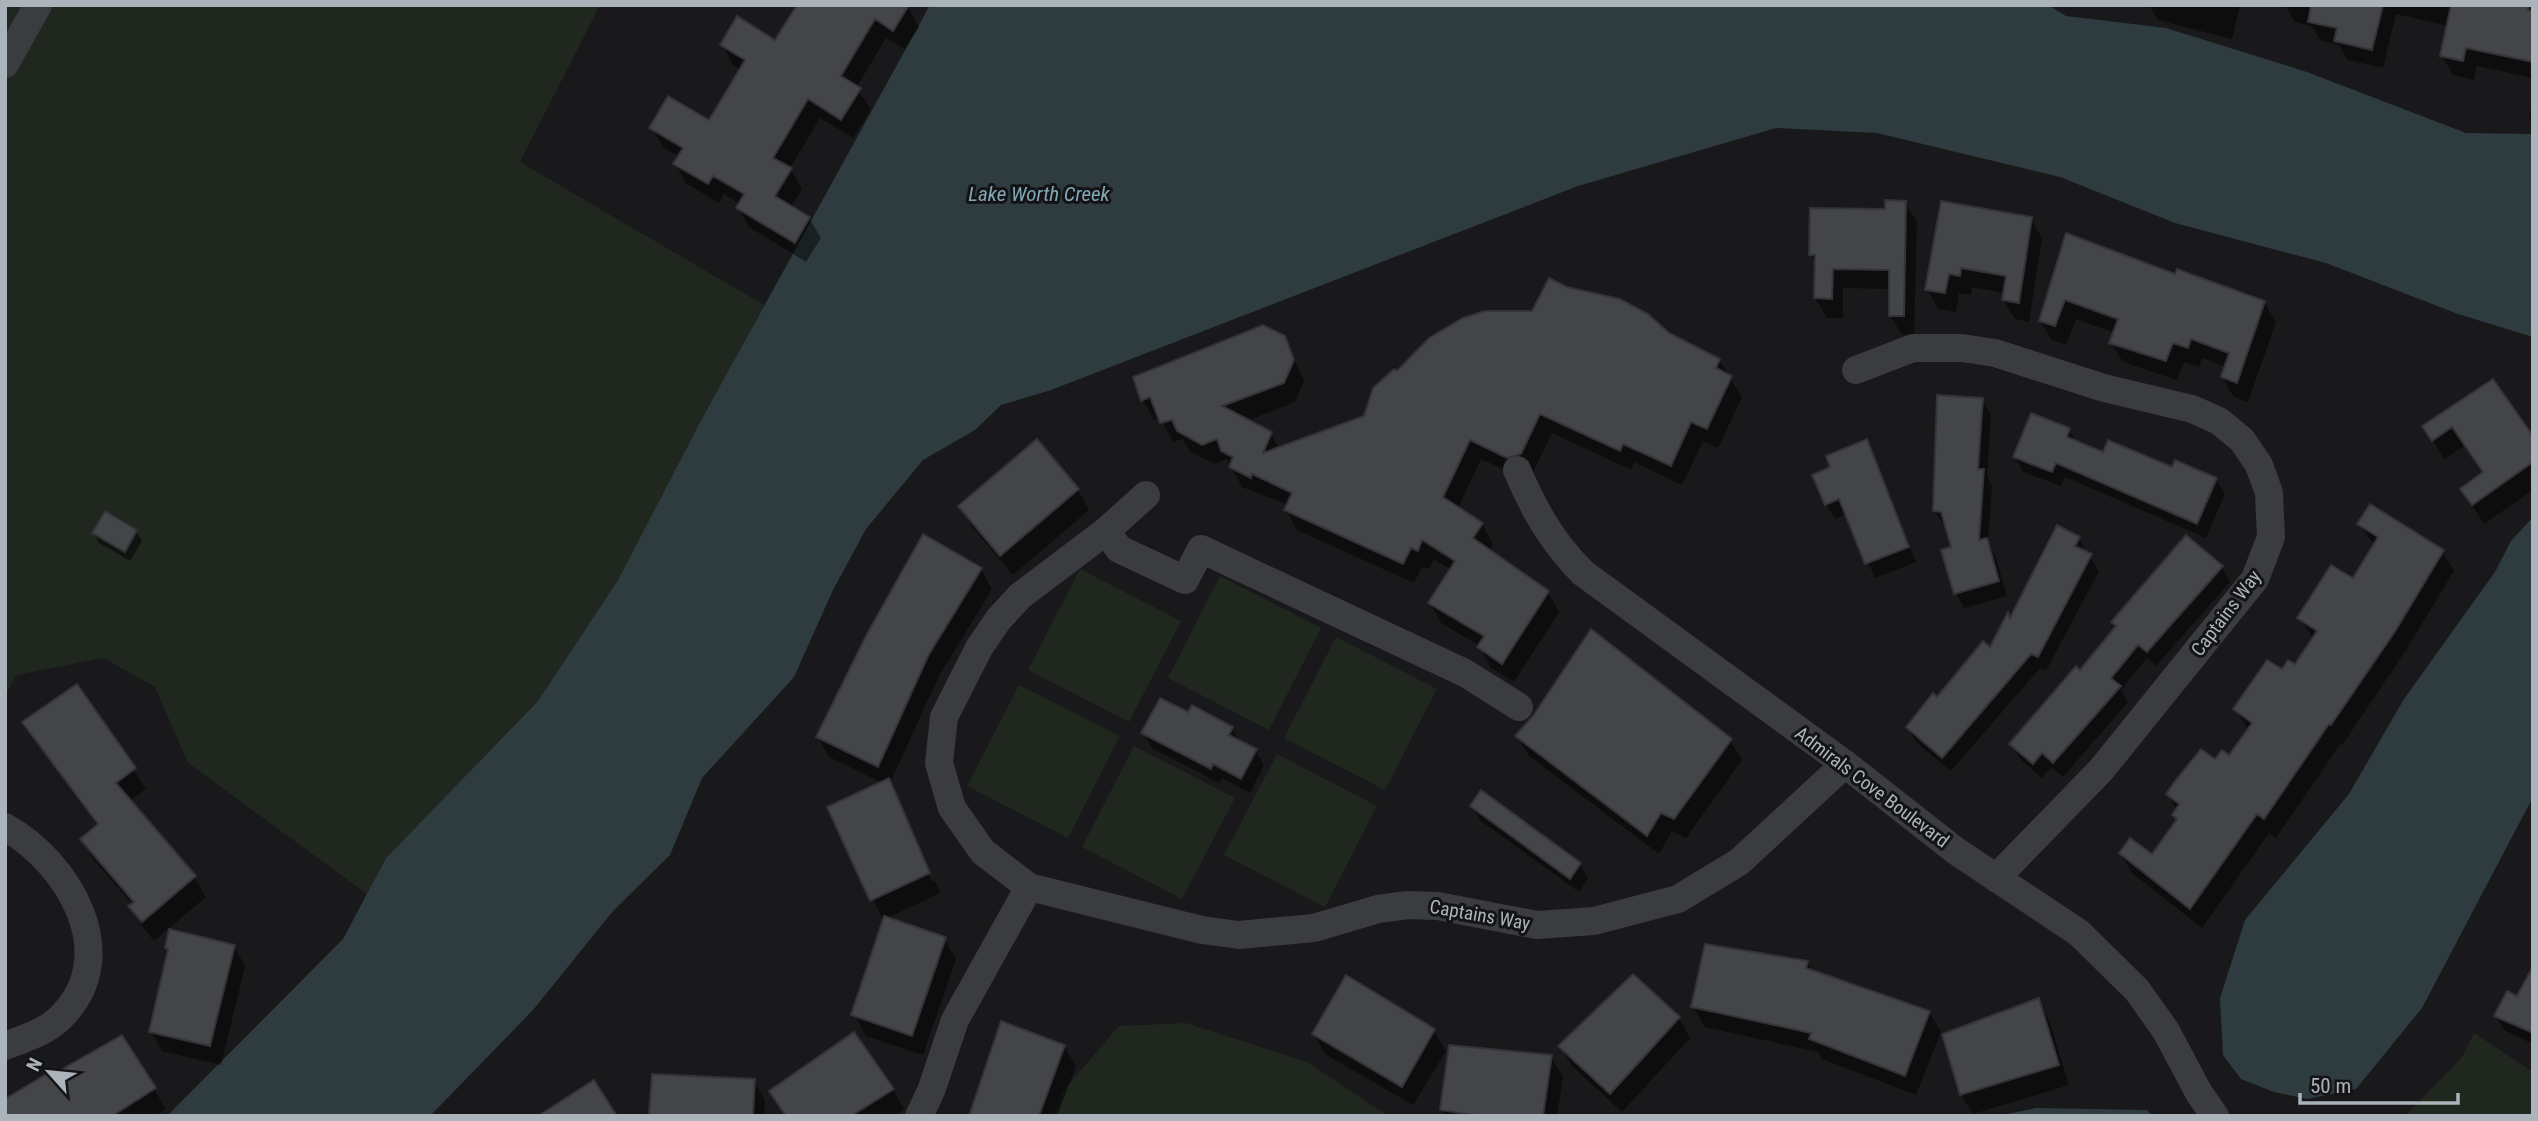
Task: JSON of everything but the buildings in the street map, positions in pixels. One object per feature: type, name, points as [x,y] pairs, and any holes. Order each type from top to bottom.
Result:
[{"type":"street","points":[[5,64],[38,5]]},
{"type":"street","name":"Captains Way","points":[[1856,370],[1913,348],[1962,348],[1995,353],[2104,388],[2192,409],[2219,421],[2242,440],[2259,465],[2269,493],[2271,537],[2255,579],[2101,770],[1996,877]]},
{"type":"street","name":"Admirals Cove Boulevard","points":[[1517,470],[1543,526],[1561,551],[1583,573],[1845,764],[1956,851],[2079,933],[2137,990],[2166,1031],[2199,1093],[2216,1116]]},
{"type":"street","name":"Captains Way","points":[[1146,495],[1106,531],[1020,596],[998,620],[949,702],[940,732],[942,779],[960,823],[989,858],[1029,887],[1202,930],[1239,934],[1314,928],[1378,909],[1408,905],[1438,906],[1538,925],[1594,921],[1678,899],[1739,862],[1845,764]]},
{"type":"street","points":[[1106,531],[1119,549],[1185,580],[1202,549],[1465,673],[1519,707]]},
{"type":"street","points":[[5,827],[37,850],[67,886],[82,914],[90,945],[86,977],[72,1005],[49,1027],[5,1046]]},
{"type":"street","points":[[919,1116],[931,1091],[954,1020],[1029,887]]},
{"type":"shaded area","points":[[5,5],[600,5],[520,162],[764,305],[618,580],[538,701],[386,858],[367,894],[188,763],[155,687],[103,658],[16,675],[5,697]]},
{"type":"shaded area","points":[[1080,569],[1181,621],[1129,722],[1028,670]]},
{"type":"shaded area","points":[[1220,576],[1321,628],[1269,730],[1168,678]]},
{"type":"shaded area","points":[[1336,637],[1437,689],[1385,790],[1284,738]]},
{"type":"shaded area","points":[[1019,685],[1120,736],[1068,838],[967,786]]},
{"type":"shaded area","points":[[1134,746],[1235,798],[1182,899],[1082,847]]},
{"type":"shaded area","points":[[1277,754],[1377,806],[1325,907],[1224,855]]},
{"type":"shaded area","points":[[1186,1023],[1307,1062],[1388,1116],[1054,1116],[1062,1092],[1119,1026]]},
{"type":"shaded area","points":[[2474,1033],[2533,1072],[2533,1116],[2405,1116],[2462,1057]]},
{"type":"water","name":"Lake Worth Creek","points":[[930,5],[2048,5],[2066,16],[2166,28],[2307,72],[2466,133],[2533,134],[2533,337],[2458,314],[2326,263],[2175,223],[2060,177],[1877,133],[1776,128],[1578,186],[1051,390],[1001,405],[975,430],[923,460],[866,529],[833,590],[794,677],[702,778],[670,855],[613,911],[533,1010],[430,1116],[167,1116],[343,939],[386,858],[538,701],[618,580],[703,417]]},
{"type":"water","points":[[2533,517],[2533,797],[2422,1008],[2356,1089],[2307,1099],[2274,1092],[2241,1079],[2223,1055],[2220,998],[2245,920],[2349,794],[2404,699],[2495,572],[2511,541]]},
{"type":"water","points":[[2036,1108],[2147,1110],[2153,1116],[1997,1116]]}]
